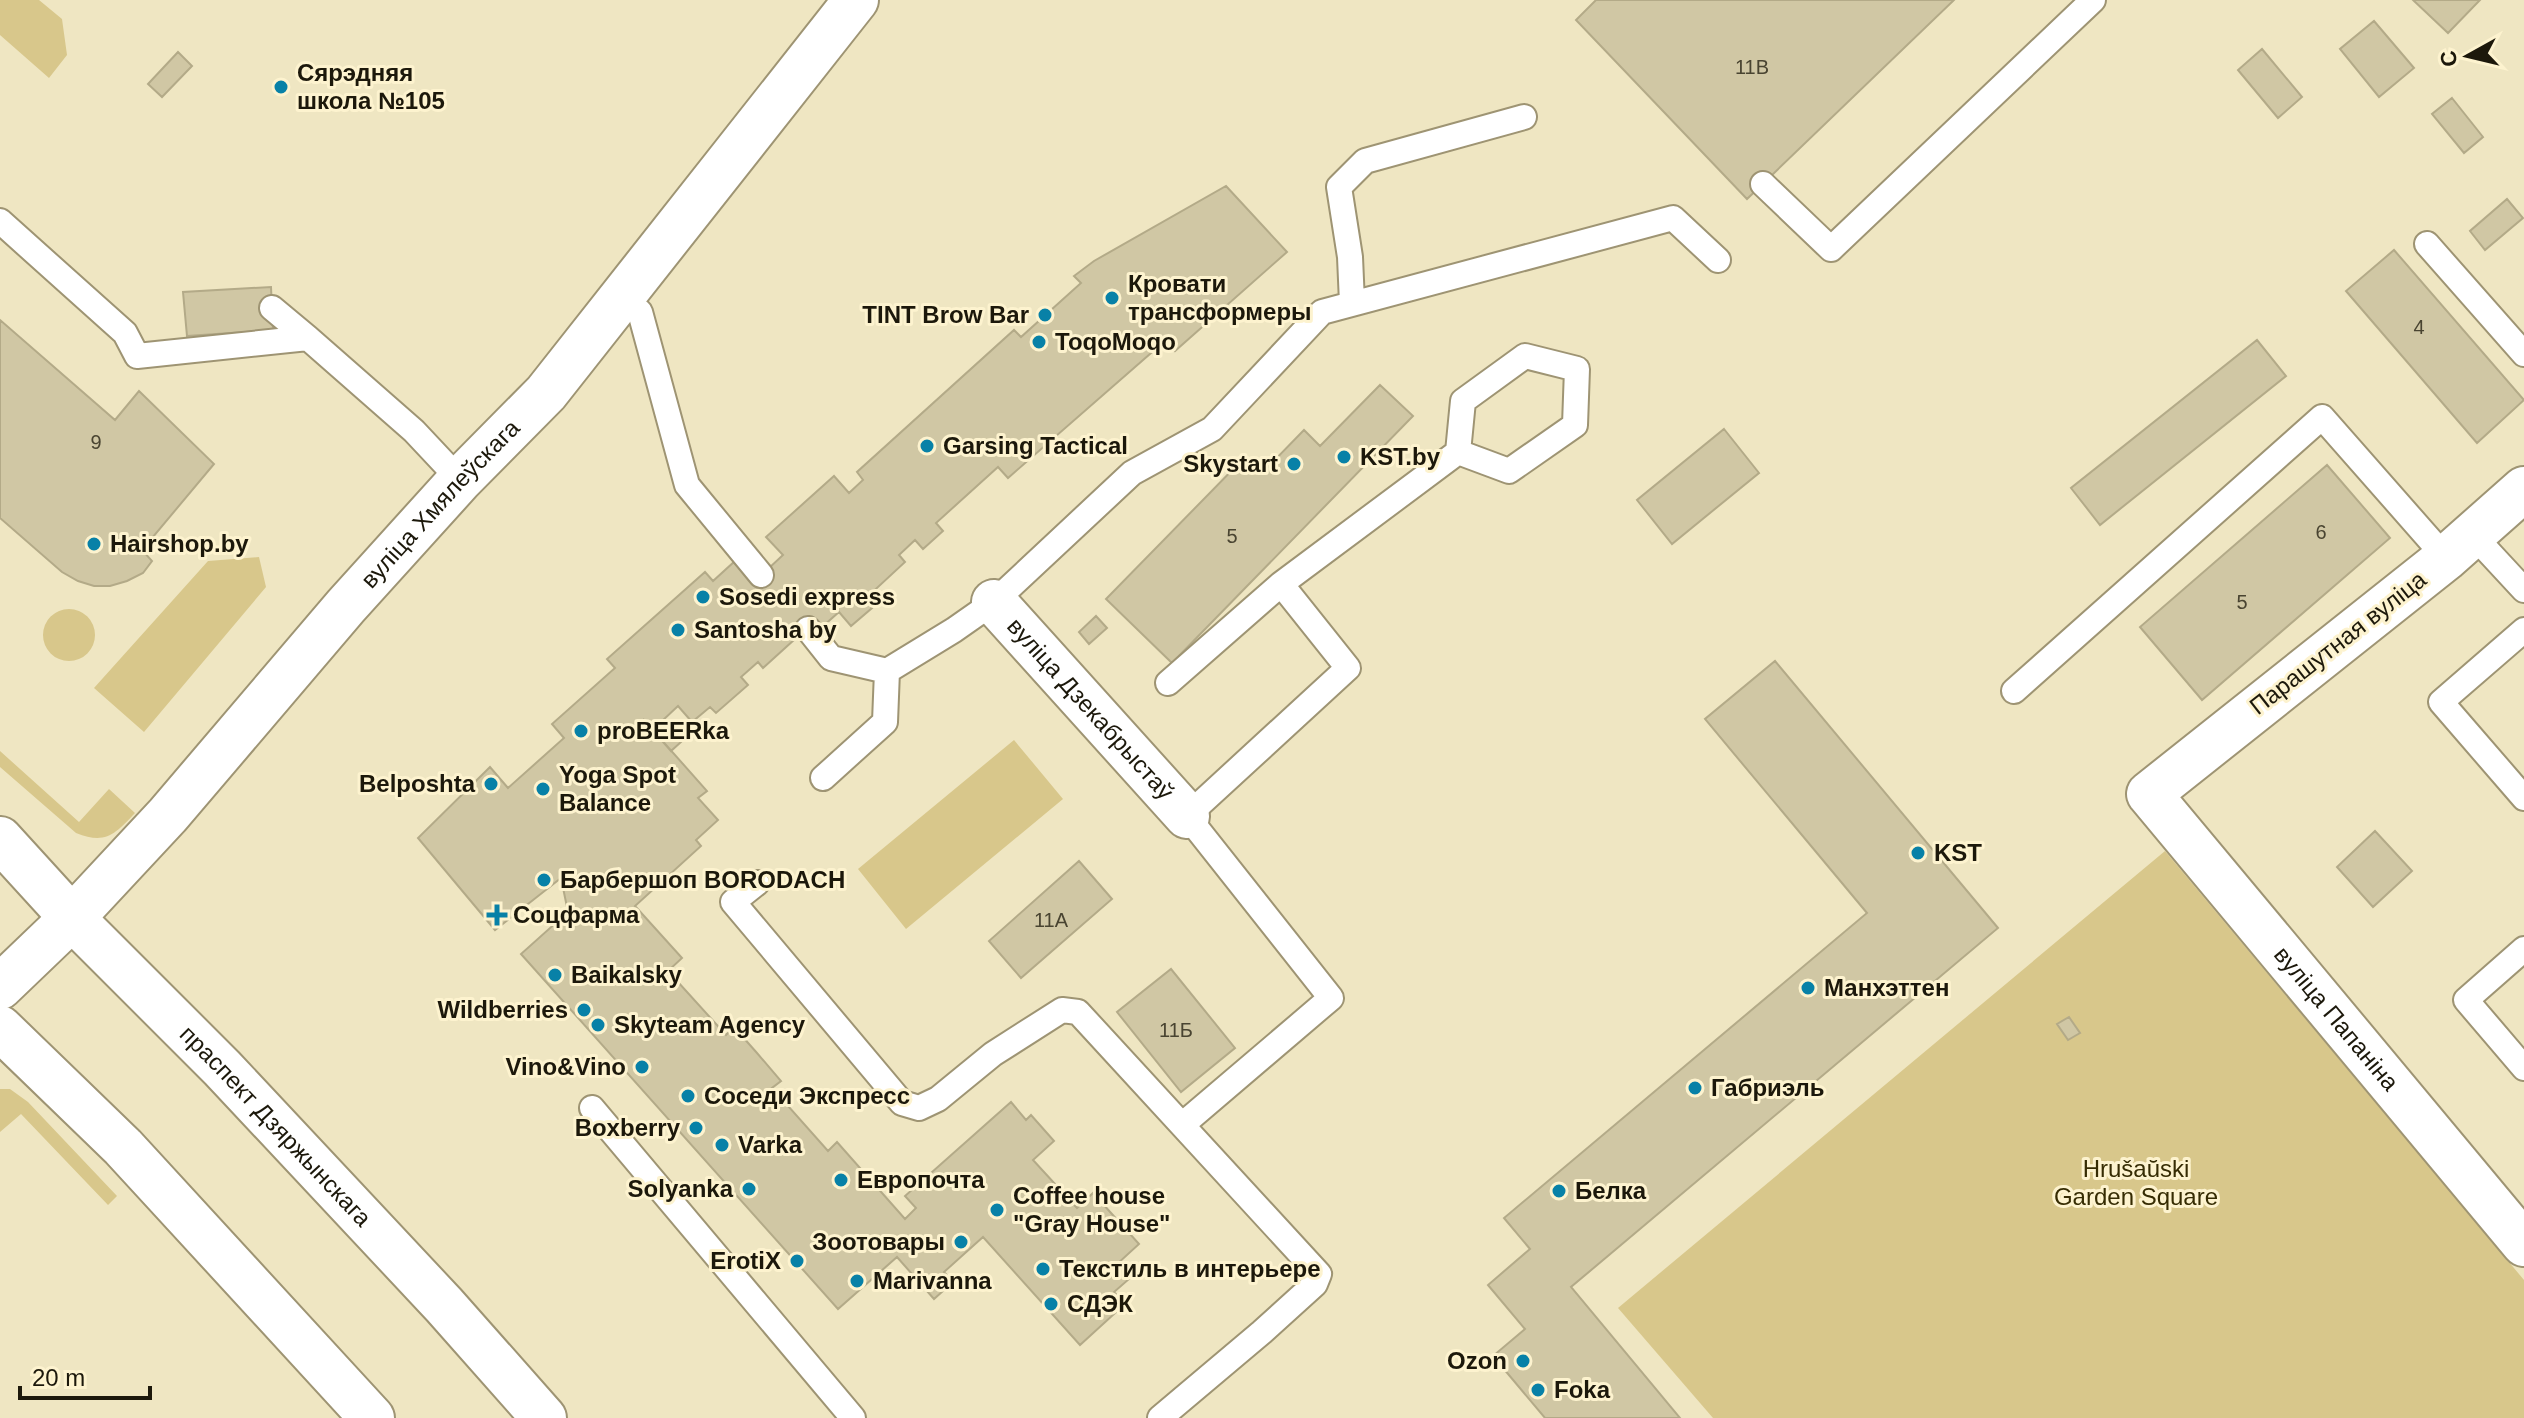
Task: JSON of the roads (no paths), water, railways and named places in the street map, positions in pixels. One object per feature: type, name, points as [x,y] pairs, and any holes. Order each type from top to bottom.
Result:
[{"type":"street","name":"вуліца Хмялеўскага","points":[[0,987],[72,918],[168,815],[346,606],[460,480],[546,393],[856,0]]},
{"type":"street","name":"Парашутная вуліца","points":[[2149,794],[2459,546],[2524,489]]},
{"type":"street","name":"вуліца Дзекабрыстаў","points":[[994,602],[1187,816]]},
{"type":"street","name":"вуліца Папаніна","points":[[2149,794],[2524,1244]]},
{"type":"street","name":"праспект Дзяржынскага","points":[[0,839],[72,918],[222,1068],[444,1305],[544,1418]]},
{"type":"street","points":[[0,1028],[123,1147],[372,1418]]},
{"type":"lane","points":[[1763,184],[1831,249],[2093,0]]},
{"type":"lane","points":[[1352,303],[1350,257],[1339,187],[1365,161],[1524,117]]},
{"type":"lane","points":[[808,629],[831,658],[887,671],[954,630],[994,602],[1132,473],[1212,429],[1322,312],[1673,218],[1718,260]]},
{"type":"lane","points":[[0,221],[125,333],[137,356],[308,338]]},
{"type":"lane","points":[[2427,244],[2524,354]]},
{"type":"lane","points":[[621,296],[640,312],[687,485],[761,575]]},
{"type":"lane","points":[[272,308],[414,431],[460,480]]},
{"type":"lane","points":[[1168,683],[1281,584],[1458,452],[1463,401],[1525,356],[1577,369],[1575,425],[1509,471],[1458,452]]},
{"type":"lane","points":[[2014,691],[2322,417],[2459,546],[2524,590]]},
{"type":"lane","points":[[1182,1125],[1331,998],[1187,816],[1348,668],[1281,584]]},
{"type":"lane","points":[[2524,630],[2441,702],[2524,798]]},
{"type":"lane","points":[[823,778],[885,722],[887,671]]},
{"type":"lane","points":[[757,883],[733,902],[902,1103],[919,1108],[938,1099],[993,1054],[1062,1010],[1078,1012],[1319,1274],[1315,1284],[1160,1418]]},
{"type":"lane","points":[[2524,949],[2466,1000],[2524,1068]]},
{"type":"lane","points":[[592,1108],[853,1418]]},
{"type":"place","name":"Сярэдняя школа №105","points":[[281,87]]},
{"type":"place","name":"Кровати трансформеры","points":[[1112,298]]},
{"type":"place","name":"TINT Brow Bar","points":[[1045,315]]},
{"type":"place","name":"ToqoMoqo","points":[[1039,342]]},
{"type":"place","name":"Garsing Tactical","points":[[927,446]]},
{"type":"place","name":"KST.by","points":[[1344,457]]},
{"type":"place","name":"Skystart","points":[[1294,464]]},
{"type":"place","name":"Hairshop.by","points":[[94,544]]},
{"type":"place","name":"Sosedi express","points":[[703,597]]},
{"type":"place","name":"Santosha by","points":[[678,630]]},
{"type":"place","name":"proBEERka","points":[[581,731]]},
{"type":"place","name":"Belposhta","points":[[491,784]]},
{"type":"place","name":"Yoga Spot Balance","points":[[543,789]]},
{"type":"place","name":"KST","points":[[1918,853]]},
{"type":"place","name":"Барбершоп BORODACH","points":[[544,880]]},
{"type":"place","name":"Соцфарма","points":[[497,915]]},
{"type":"place","name":"Baikalsky","points":[[555,975]]},
{"type":"place","name":"Манхэттен","points":[[1808,988]]},
{"type":"place","name":"Wildberries","points":[[584,1010]]},
{"type":"place","name":"Skyteam Agency","points":[[598,1025]]},
{"type":"place","name":"Vino&Vino","points":[[642,1067]]},
{"type":"place","name":"Габриэль","points":[[1695,1088]]},
{"type":"place","name":"Соседи Экспресс","points":[[688,1096]]},
{"type":"place","name":"Boxberry","points":[[696,1128]]},
{"type":"place","name":"Varka","points":[[722,1145]]},
{"type":"place","name":"Европочта","points":[[841,1180]]},
{"type":"place","name":"Solyanka","points":[[749,1189]]},
{"type":"place","name":"Белка","points":[[1559,1191]]},
{"type":"place","name":"Coffee house \"Gray House\"","points":[[997,1210]]},
{"type":"place","name":"Зоотовары","points":[[961,1242]]},
{"type":"place","name":"ErotiX","points":[[797,1261]]},
{"type":"place","name":"Текстиль в интерьере","points":[[1043,1269]]},
{"type":"place","name":"Marivanna","points":[[857,1281]]},
{"type":"place","name":"СДЭК","points":[[1051,1304]]},
{"type":"place","name":"Ozon","points":[[1523,1361]]},
{"type":"place","name":"Foka","points":[[1538,1390]]},
{"type":"park label","name":"Hrušaŭski Garden Square","points":[[2136,1183]]}]
